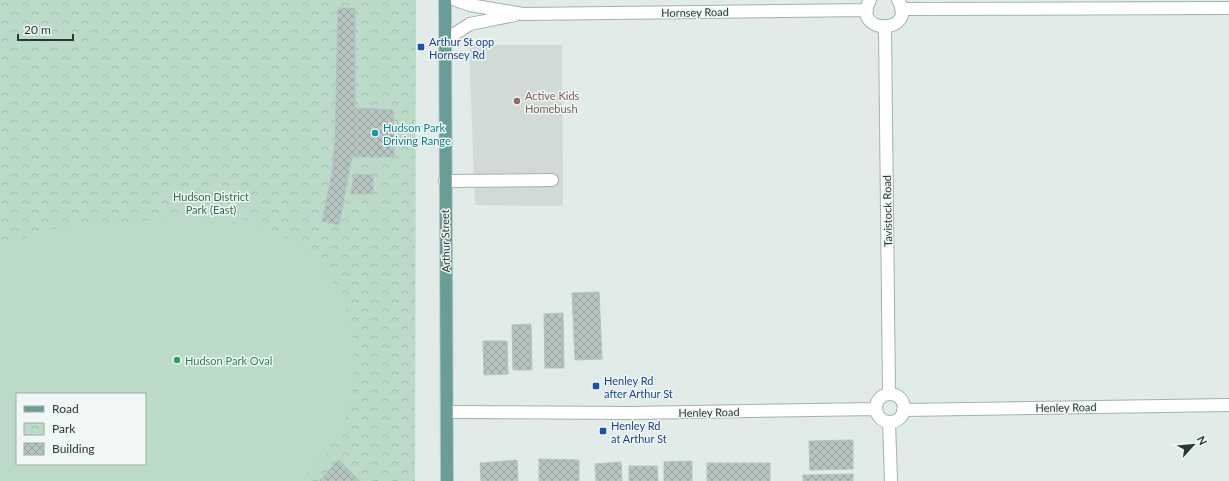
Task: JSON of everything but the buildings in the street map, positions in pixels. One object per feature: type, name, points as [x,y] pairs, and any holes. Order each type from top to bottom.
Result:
[{"type":"main road","name":"Arthur Street","points":[[445,0],[444,181],[447,481]]},
{"type":"street","name":"Hornsey Road","points":[[456,0],[470,5],[522,14]]},
{"type":"street","points":[[869,5],[870,21],[875,25],[885,28],[899,20],[900,4],[1229,8]]},
{"type":"street","name":"Hornsey Road","points":[[445,40],[470,24],[522,14],[869,5]]},
{"type":"street","name":"Tavistock Road","points":[[885,28],[889,394]]},
{"type":"street","points":[[444,181],[552,180]]},
{"type":"street","points":[[889,394],[896,395],[901,400],[904,410],[898,419],[889,422],[882,419],[876,409],[879,399],[889,394]]},
{"type":"street","name":"Henley Road","points":[[904,410],[1229,404]]},
{"type":"street","name":"Henley Road","points":[[447,412],[630,413],[876,409]]},
{"type":"street","points":[[889,422],[891,481]]},
{"type":"shaded area","name":"Active Kids Homebush","points":[[469,45],[562,45],[563,206],[475,205]]},
{"type":"green space","name":"Hudson District Park (East)","points":[[0,0],[416,0],[415,481],[0,481]]},
{"type":"green space","name":"Hudson Park Oval","points":[[217,215],[244,219],[256,223],[279,233],[300,247],[327,273],[338,290],[346,309],[352,330],[354,373],[352,394],[347,414],[339,433],[331,446],[310,471],[298,481],[0,481],[0,250],[34,234],[59,228]]},
{"type":"place","name":"Arthur St opp Hornsey Rd","points":[[421,47]]},
{"type":"place","name":"Active Kids Homebush","points":[[517,101]]},
{"type":"place","name":"Hudson Park Driving Range","points":[[375,133]]},
{"type":"place","name":"Hudson Park Oval","points":[[177,360]]},
{"type":"place","name":"Henley Rd after Arthur St","points":[[596,386]]},
{"type":"place","name":"Henley Rd at Arthur St","points":[[603,431]]}]
